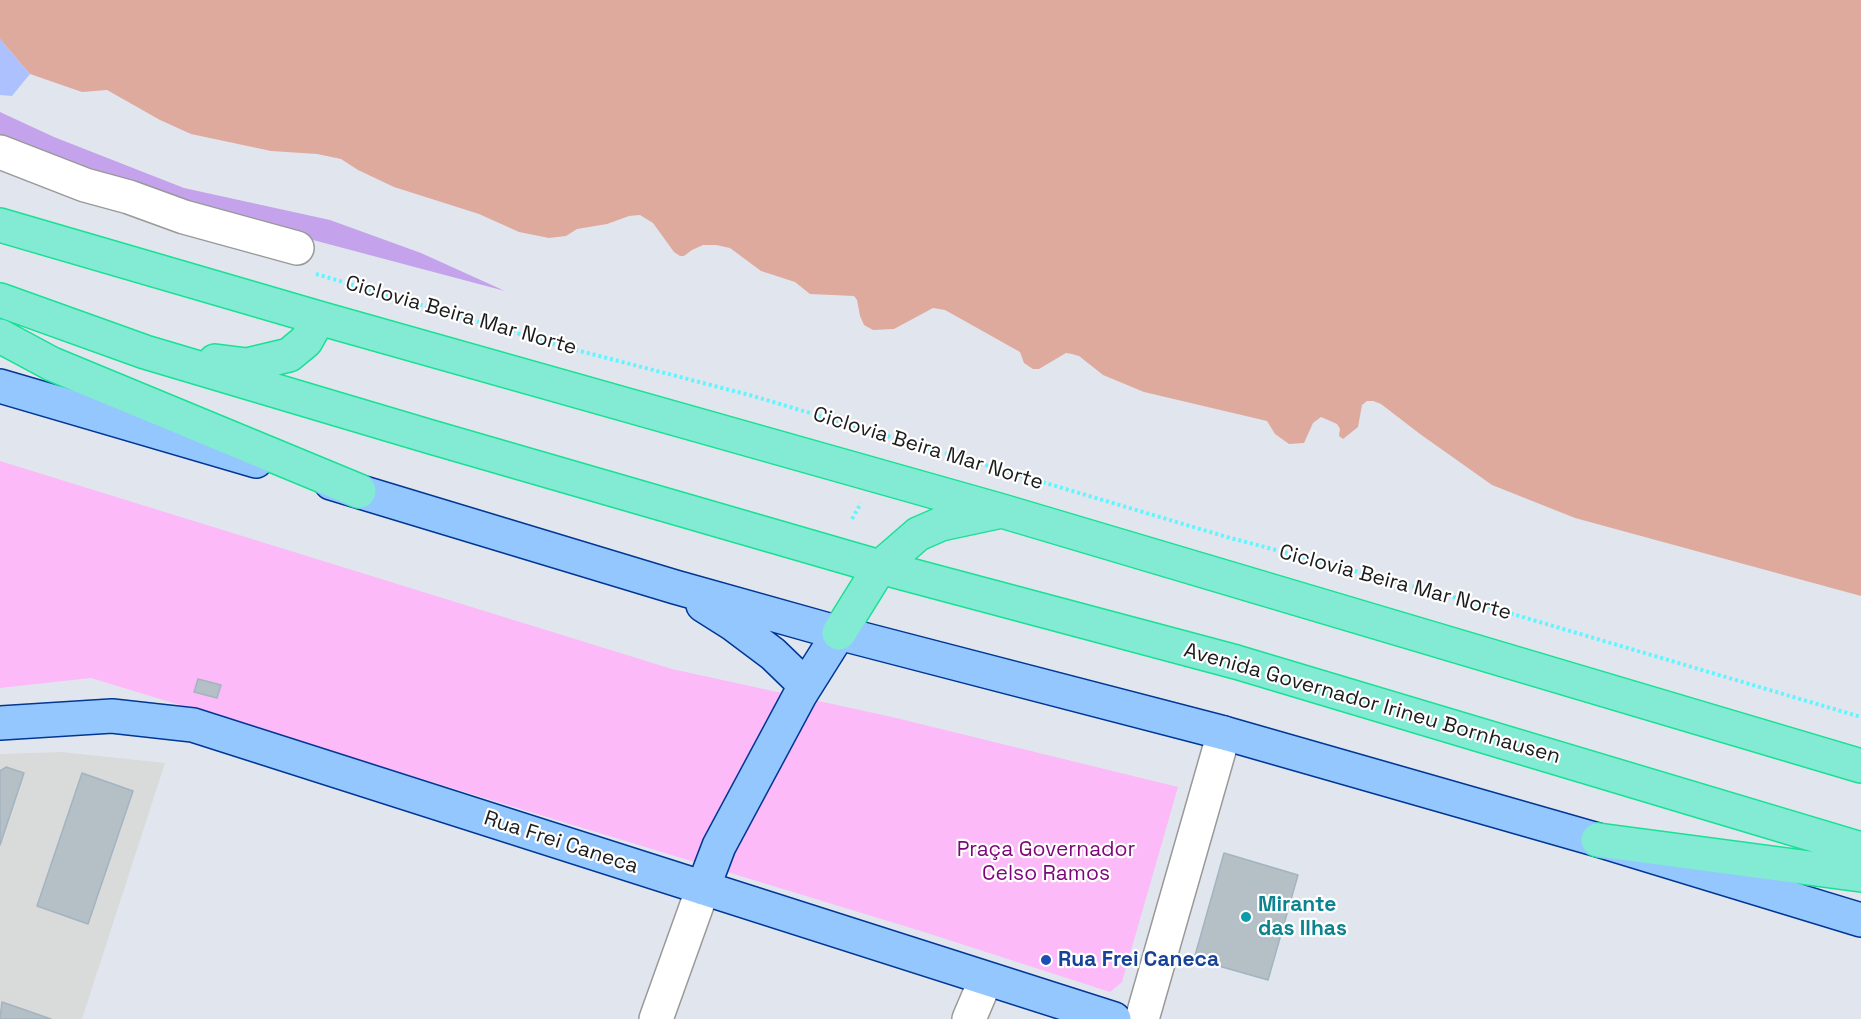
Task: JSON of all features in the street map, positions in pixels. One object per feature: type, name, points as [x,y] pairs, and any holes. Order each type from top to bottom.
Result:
[{"type":"highway","points":[[0,225],[319,318],[1002,511],[1861,766]]},
{"type":"highway","points":[[0,300],[145,352],[248,365],[289,355],[306,341],[319,318]]},
{"type":"highway","points":[[0,336],[52,364],[359,491]]},
{"type":"highway","name":"Avenida Governador Irineu Bornhausen","points":[[145,352],[880,567],[1236,662],[1861,849]]},
{"type":"highway","points":[[839,633],[880,567],[918,534],[941,524],[1002,511]]},
{"type":"highway","points":[[1598,840],[1861,875]]},
{"type":"main road","points":[[0,386],[359,491],[675,587],[839,633],[1224,733],[1598,840],[1861,920]]},
{"type":"main road","points":[[675,587],[733,624],[773,654],[805,685]]},
{"type":"main road","points":[[703,888],[719,846],[805,685],[839,633]]},
{"type":"main road","name":"Rua Frei Caneca","points":[[0,723],[112,716],[193,725],[1114,1019]]},
{"type":"street","points":[[0,152],[85,185],[129,197],[304,260]]},
{"type":"street","points":[[1142,1019],[1224,733]]},
{"type":"street","points":[[656,1019],[703,888]]},
{"type":"street","points":[[969,1019],[986,979]]},
{"type":"path","name":"Ciclovia Beira Mar Norte","points":[[304,260],[557,345],[753,396],[1227,537],[1472,602],[1861,717]]},
{"type":"shaded area","points":[[0,0],[1861,0],[1861,596],[1575,518],[1492,485],[1381,404],[1373,401],[1367,401],[1362,405],[1358,427],[1343,439],[1339,436],[1340,429],[1337,424],[1321,417],[1313,423],[1304,443],[1289,444],[1275,434],[1267,421],[1144,392],[1103,375],[1079,356],[1066,353],[1039,369],[1033,369],[1024,363],[1020,352],[945,310],[933,308],[894,329],[873,330],[864,325],[854,296],[810,294],[795,282],[761,271],[730,248],[703,245],[680,256],[674,252],[653,223],[640,215],[577,229],[566,236],[549,238],[519,232],[479,214],[394,187],[341,159],[317,154],[271,151],[191,134],[160,120],[107,90],[82,92],[30,74],[0,39]]},
{"type":"shaded area","points":[[0,112],[54,137],[184,188],[330,220],[421,253],[505,291],[185,206],[0,139]]},
{"type":"shaded area","points":[[61,752],[165,763],[82,1019],[0,1019],[0,754]]},
{"type":"sand","points":[[0,39],[30,74],[12,96],[0,95]]},
{"type":"green space","name":"Praça Governador Celso Ramos","points":[[0,461],[672,669],[892,717],[1178,787],[1122,982],[1110,992],[924,932],[91,678],[0,688]]},
{"type":"building","points":[[198,679],[221,685],[217,698],[194,692]]},
{"type":"building","points":[[6,767],[24,773],[0,845],[0,771]]},
{"type":"building","points":[[82,773],[133,791],[88,924],[37,906]]},
{"type":"building","name":"Mirante das Ilhas","points":[[1224,853],[1298,875],[1268,980],[1194,959]]},
{"type":"building","points":[[2,1002],[51,1019],[0,1019]]},
{"type":"place","name":"Mirante das Ilhas","points":[[1246,917]]},
{"type":"place","name":"Rua Frei Caneca","points":[[1046,960]]}]
